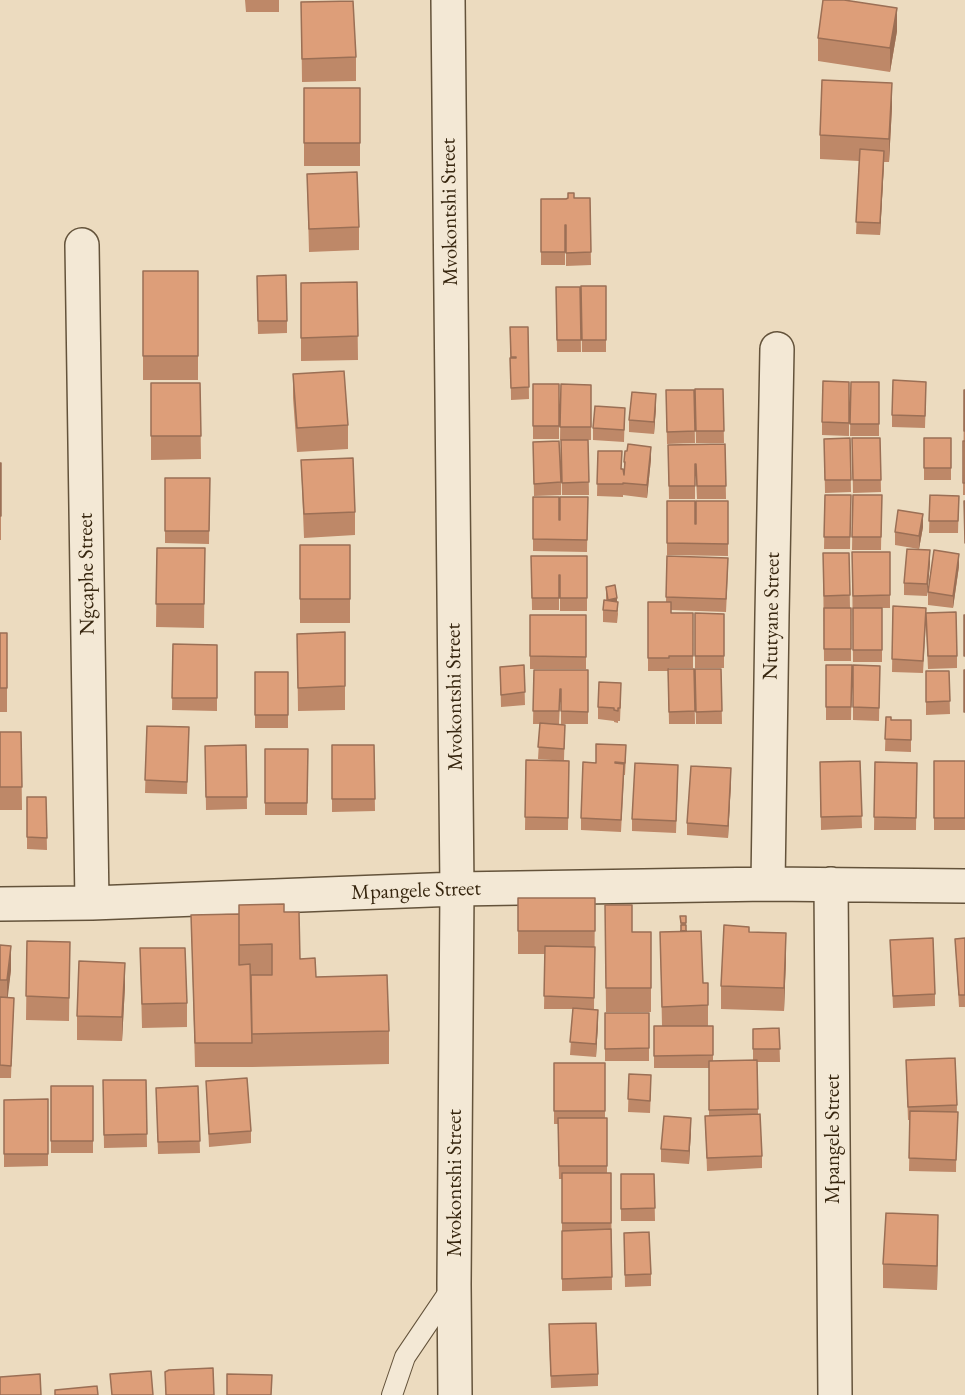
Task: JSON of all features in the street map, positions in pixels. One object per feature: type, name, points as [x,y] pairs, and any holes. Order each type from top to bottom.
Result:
[{"type":"street","name":"Mvokontshi Street","points":[[448,0],[457,889],[455,1395]]},
{"type":"street","name":"Ngcaphe Street","points":[[82,244],[92,903]]},
{"type":"street","name":"Ntutyane Street","points":[[768,884],[777,349]]},
{"type":"street","name":"Mpangele Street","points":[[0,904],[92,903],[457,889],[768,884],[965,886]]},
{"type":"street","name":"Mpangele Street","points":[[831,884],[835,1395]]},
{"type":"lane","points":[[392,1395],[405,1357],[454,1284]]},
{"type":"building","points":[[823,0],[844,0],[897,8],[890,48],[818,38]]},
{"type":"building","points":[[353,1],[356,57],[302,59],[301,2]]},
{"type":"building","points":[[822,80],[892,83],[889,139],[820,135]]},
{"type":"building","points":[[304,88],[360,88],[360,143],[304,143]]},
{"type":"building","points":[[860,149],[884,151],[880,223],[856,222]]},
{"type":"building","points":[[357,172],[359,227],[309,229],[307,174]]},
{"type":"building","points":[[568,193],[574,193],[574,198],[590,198],[591,252],[566,253],[565,225],[565,252],[541,252],[541,199],[566,199]]},
{"type":"building","points":[[143,271],[198,271],[198,356],[143,356]]},
{"type":"building","points":[[286,275],[287,321],[258,321],[257,276]]},
{"type":"building","points":[[357,282],[358,336],[301,338],[301,283]]},
{"type":"building","points":[[581,286],[606,286],[606,340],[582,340]]},
{"type":"building","points":[[556,287],[580,287],[581,340],[557,340]]},
{"type":"building","points":[[510,327],[528,327],[529,387],[511,388],[510,358],[516,357],[511,357]]},
{"type":"building","points":[[344,371],[348,425],[297,428],[293,374]]},
{"type":"building","points":[[893,380],[926,382],[925,416],[892,415]]},
{"type":"building","points":[[823,381],[849,382],[849,423],[822,422]]},
{"type":"building","points":[[851,382],[879,382],[879,424],[850,424]]},
{"type":"building","points":[[151,383],[200,383],[201,436],[151,436]]},
{"type":"building","points":[[533,384],[559,384],[559,426],[533,426]]},
{"type":"building","points":[[561,384],[591,385],[591,427],[560,427]]},
{"type":"building","points":[[695,389],[723,389],[724,431],[696,431]]},
{"type":"building","points":[[666,390],[694,390],[695,431],[667,432]]},
{"type":"building","points":[[965,390],[965,431],[964,431]]},
{"type":"building","points":[[632,392],[656,394],[654,422],[629,420]]},
{"type":"building","points":[[595,406],[625,408],[624,430],[593,428]]},
{"type":"building","points":[[850,438],[851,480],[825,480],[824,439]]},
{"type":"building","points":[[852,438],[880,438],[881,480],[853,480]]},
{"type":"building","points":[[924,438],[951,438],[951,468],[924,468]]},
{"type":"building","points":[[561,440],[588,440],[589,482],[562,483]]},
{"type":"building","points":[[559,441],[561,482],[534,484],[533,442]]},
{"type":"building","points":[[963,441],[965,441],[965,483],[963,483]]},
{"type":"building","points":[[628,444],[651,447],[647,485],[597,484],[598,451],[622,451],[621,469],[624,475],[625,451],[627,451]]},
{"type":"building","points":[[725,444],[726,486],[697,486],[695,464],[695,486],[669,486],[668,445]]},
{"type":"building","points":[[353,458],[355,512],[304,514],[301,460]]},
{"type":"building","points":[[1,463],[1,516],[0,516]]},
{"type":"building","points":[[165,478],[210,478],[209,531],[165,531]]},
{"type":"building","points":[[825,495],[851,495],[850,537],[824,537]]},
{"type":"building","points":[[853,495],[882,495],[881,537],[852,537]]},
{"type":"building","points":[[930,495],[959,496],[958,521],[929,521]]},
{"type":"building","points":[[533,497],[559,497],[560,520],[560,497],[588,497],[587,540],[533,539]]},
{"type":"building","points":[[667,501],[695,501],[696,524],[696,501],[728,501],[728,544],[667,543]]},
{"type":"building","points":[[898,510],[923,514],[919,536],[895,532]]},
{"type":"building","points":[[300,545],[350,545],[350,599],[300,599]]},
{"type":"building","points":[[157,548],[205,548],[204,604],[156,604]]},
{"type":"building","points":[[907,549],[930,550],[927,584],[904,583]]},
{"type":"building","points":[[934,550],[959,554],[953,596],[928,592]]},
{"type":"building","points":[[852,552],[890,552],[890,595],[853,596]]},
{"type":"building","points":[[823,553],[849,553],[850,595],[824,596]]},
{"type":"building","points":[[531,556],[587,556],[587,598],[560,598],[559,575],[559,598],[532,598]]},
{"type":"building","points":[[667,556],[728,558],[726,599],[666,597]]},
{"type":"building","points":[[615,585],[617,598],[608,600],[606,587]]},
{"type":"building","points":[[604,600],[618,602],[617,611],[603,610]]},
{"type":"building","points":[[648,602],[671,602],[671,613],[693,613],[693,656],[648,658]]},
{"type":"building","points":[[893,606],[926,608],[923,661],[892,659]]},
{"type":"building","points":[[824,608],[851,608],[851,649],[824,649]]},
{"type":"building","points":[[853,608],[882,608],[882,650],[853,650]]},
{"type":"building","points":[[956,612],[957,656],[928,656],[926,613]]},
{"type":"building","points":[[695,613],[724,614],[724,656],[695,656]]},
{"type":"building","points":[[530,615],[586,615],[586,657],[530,656]]},
{"type":"building","points":[[965,615],[965,656],[964,656]]},
{"type":"building","points":[[345,632],[345,686],[298,688],[297,634]]},
{"type":"building","points":[[0,633],[7,633],[7,688],[0,688]]},
{"type":"building","points":[[173,644],[217,645],[217,698],[172,698]]},
{"type":"building","points":[[524,665],[525,692],[501,695],[500,667]]},
{"type":"building","points":[[826,665],[852,665],[851,707],[826,707]]},
{"type":"building","points":[[853,665],[880,666],[879,708],[853,707]]},
{"type":"building","points":[[668,669],[694,669],[695,711],[669,712]]},
{"type":"building","points":[[695,669],[721,669],[722,711],[696,712]]},
{"type":"building","points":[[534,670],[588,670],[588,712],[561,711],[561,689],[559,711],[533,711]]},
{"type":"building","points":[[965,670],[965,712],[964,712]]},
{"type":"building","points":[[926,671],[949,671],[950,701],[926,702]]},
{"type":"building","points":[[255,672],[288,672],[288,715],[255,715]]},
{"type":"building","points":[[599,682],[621,683],[618,711],[614,708],[598,707]]},
{"type":"building","points":[[886,717],[891,717],[891,720],[911,720],[911,740],[885,739]]},
{"type":"building","points":[[540,723],[565,725],[564,749],[538,747]]},
{"type":"building","points":[[147,726],[189,727],[187,782],[145,780]]},
{"type":"building","points":[[0,732],[21,732],[22,787],[0,787]]},
{"type":"building","points":[[596,744],[626,745],[625,763],[615,762],[624,764],[621,820],[581,818],[583,762],[596,763]]},
{"type":"building","points":[[246,745],[247,797],[206,797],[205,746]]},
{"type":"building","points":[[332,745],[374,745],[375,799],[332,799]]},
{"type":"building","points":[[265,749],[308,749],[307,803],[265,803]]},
{"type":"building","points":[[526,760],[569,761],[568,818],[525,817]]},
{"type":"building","points":[[860,761],[862,816],[821,817],[820,762]]},
{"type":"building","points":[[934,761],[965,761],[965,818],[934,818]]},
{"type":"building","points":[[875,762],[917,763],[916,818],[874,817]]},
{"type":"building","points":[[635,763],[678,765],[676,821],[632,819]]},
{"type":"building","points":[[691,766],[731,768],[728,826],[687,823]]},
{"type":"building","points":[[27,797],[46,797],[47,838],[27,837]]},
{"type":"building","points":[[518,898],[595,898],[595,931],[518,931]]},
{"type":"building","points":[[284,904],[284,912],[299,912],[300,959],[315,958],[316,977],[387,975],[389,1031],[252,1034],[251,975],[272,975],[272,944],[239,945],[239,905]]},
{"type":"building","points":[[605,905],[632,905],[632,932],[651,932],[651,988],[606,988]]},
{"type":"building","points":[[239,914],[239,965],[250,964],[252,1043],[195,1043],[191,915]]},
{"type":"building","points":[[680,916],[686,916],[686,923],[681,923]]},
{"type":"building","points":[[681,925],[686,925],[686,931],[681,931]]},
{"type":"building","points":[[724,925],[749,927],[749,932],[786,933],[784,988],[721,986]]},
{"type":"building","points":[[701,931],[703,983],[708,983],[708,1005],[662,1007],[660,932]]},
{"type":"building","points":[[933,938],[935,994],[893,996],[890,940]]},
{"type":"building","points":[[965,938],[965,995],[959,995],[955,939]]},
{"type":"building","points":[[27,941],[70,942],[69,998],[26,996]]},
{"type":"building","points":[[0,945],[11,946],[7,980],[0,980]]},
{"type":"building","points":[[545,946],[595,947],[594,998],[544,996]]},
{"type":"building","points":[[140,948],[185,948],[187,1003],[142,1004]]},
{"type":"building","points":[[79,961],[125,963],[122,1017],[77,1016]]},
{"type":"building","points":[[0,997],[14,998],[11,1066],[0,1065]]},
{"type":"building","points":[[573,1008],[598,1010],[596,1044],[570,1042]]},
{"type":"building","points":[[605,1013],[649,1013],[649,1048],[605,1049]]},
{"type":"building","points":[[654,1026],[713,1026],[713,1055],[654,1056]]},
{"type":"building","points":[[779,1028],[780,1049],[753,1049],[753,1029]]},
{"type":"building","points":[[955,1058],[957,1105],[908,1107],[906,1060]]},
{"type":"building","points":[[757,1060],[758,1109],[709,1110],[709,1061]]},
{"type":"building","points":[[554,1063],[605,1063],[605,1111],[554,1111]]},
{"type":"building","points":[[629,1074],[651,1075],[650,1101],[628,1099]]},
{"type":"building","points":[[247,1078],[251,1131],[209,1134],[206,1081]]},
{"type":"building","points":[[103,1080],[146,1080],[147,1134],[104,1135]]},
{"type":"building","points":[[51,1086],[93,1086],[93,1141],[51,1141]]},
{"type":"building","points":[[198,1086],[200,1141],[158,1142],[156,1088]]},
{"type":"building","points":[[48,1099],[48,1154],[4,1154],[4,1100]]},
{"type":"building","points":[[910,1111],[958,1112],[956,1160],[909,1158]]},
{"type":"building","points":[[760,1114],[762,1156],[707,1158],[705,1116]]},
{"type":"building","points":[[664,1116],[691,1118],[689,1151],[661,1149]]},
{"type":"building","points":[[558,1118],[607,1118],[607,1166],[559,1166]]},
{"type":"building","points":[[562,1173],[611,1173],[611,1223],[562,1223]]},
{"type":"building","points":[[621,1174],[654,1174],[655,1208],[621,1209]]},
{"type":"building","points":[[886,1213],[938,1215],[937,1266],[883,1264]]},
{"type":"building","points":[[611,1229],[612,1277],[562,1279],[562,1231]]},
{"type":"building","points":[[649,1232],[651,1274],[625,1275],[624,1233]]},
{"type":"building","points":[[596,1323],[598,1374],[551,1376],[549,1324]]},
{"type":"building","points":[[213,1368],[214,1395],[166,1395],[165,1372]]},
{"type":"building","points":[[151,1371],[153,1395],[112,1395],[110,1374]]},
{"type":"building","points":[[40,1374],[41,1395],[0,1395],[0,1377]]},
{"type":"building","points":[[227,1374],[272,1375],[271,1395],[227,1395]]},
{"type":"building","points":[[97,1386],[98,1395],[55,1395],[55,1390]]}]
